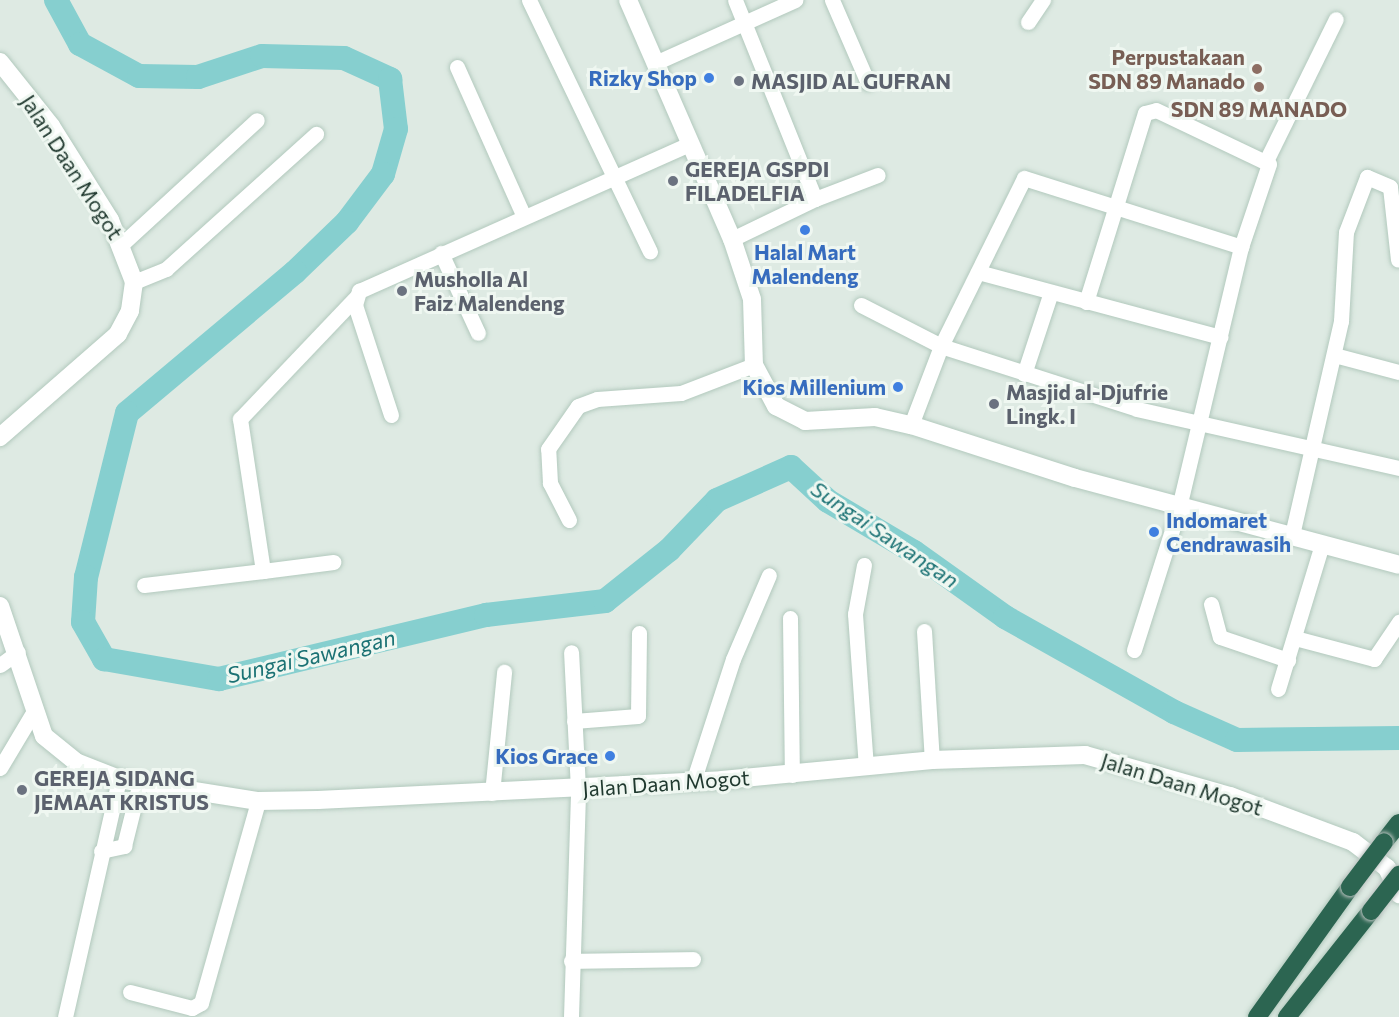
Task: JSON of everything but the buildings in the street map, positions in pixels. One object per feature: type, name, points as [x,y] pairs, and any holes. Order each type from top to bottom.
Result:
[{"type":"highway","points":[[1257,1017],[1350,886],[1399,823]]},
{"type":"highway","points":[[1287,1017],[1399,875]]},
{"type":"main road","points":[[628,0],[732,239],[752,299],[754,365],[776,406],[794,418],[830,422],[875,417],[911,425],[1179,508],[1292,535],[1399,565]]},
{"type":"main road","name":"Jalan Daan Mogot","points":[[0,62],[51,126],[122,244],[134,282],[130,310],[118,334],[0,438]]},
{"type":"main road","name":"Jalan Daan Mogot","points":[[0,606],[18,652],[34,711],[58,751],[118,779],[258,801],[578,789],[792,775],[932,760],[1085,755],[1156,772],[1353,842],[1387,868],[1399,894]]},
{"type":"street","points":[[528,0],[650,251]]},
{"type":"street","points":[[735,0],[815,199]]},
{"type":"street","points":[[655,63],[795,0]]},
{"type":"street","points":[[832,0],[868,83]]},
{"type":"street","points":[[1028,22],[1043,0]]},
{"type":"street","points":[[1266,161],[1336,19]]},
{"type":"street","points":[[457,67],[524,217]]},
{"type":"street","points":[[1086,302],[1149,110],[1266,161],[1270,166],[1241,247],[1179,508],[1134,650]]},
{"type":"street","points":[[122,244],[257,120]]},
{"type":"street","points":[[134,282],[166,269],[316,134]]},
{"type":"street","points":[[263,571],[240,419],[368,284],[691,143]]},
{"type":"street","points":[[732,239],[815,199],[878,175]]},
{"type":"street","points":[[1292,535],[1315,445],[1334,355],[1346,232],[1367,177],[1390,189],[1393,249],[1398,260]]},
{"type":"street","points":[[911,425],[941,346],[1024,178],[1241,247]]},
{"type":"street","points":[[441,253],[478,333]]},
{"type":"street","points":[[978,272],[1220,337]]},
{"type":"street","points":[[1024,374],[1051,292]]},
{"type":"street","points":[[356,297],[391,415]]},
{"type":"street","points":[[861,305],[941,346],[1024,374],[1199,424],[1315,445],[1399,468]]},
{"type":"street","points":[[1334,355],[1399,372]]},
{"type":"street","points":[[569,520],[550,483],[548,449],[578,406],[597,399],[681,393],[754,365]]},
{"type":"street","points":[[1278,689],[1322,544]]},
{"type":"street","points":[[144,585],[333,562]]},
{"type":"street","points":[[864,565],[855,614],[866,766]]},
{"type":"street","points":[[693,782],[733,659],[769,575]]},
{"type":"street","points":[[1211,604],[1220,637],[1288,660]]},
{"type":"street","points":[[790,618],[792,775]]},
{"type":"street","points":[[1295,638],[1374,658],[1399,622]]},
{"type":"street","points":[[924,631],[932,760]]},
{"type":"street","points":[[574,721],[638,716],[639,633]]},
{"type":"street","points":[[0,665],[18,652]]},
{"type":"street","points":[[571,652],[578,789],[571,1017]]},
{"type":"street","points":[[492,793],[504,672]]},
{"type":"street","points":[[0,768],[34,711]]},
{"type":"street","points":[[65,1017],[118,779]]},
{"type":"street","points":[[101,851],[124,846],[140,782]]},
{"type":"street","points":[[130,992],[192,1008],[201,1003],[258,801]]},
{"type":"street","points":[[572,961],[693,959]]},
{"type":"waterway","name":"Sungai Sawangan","points":[[56,0],[80,44],[139,76],[198,77],[262,56],[344,58],[390,79],[396,129],[383,174],[347,222],[295,272],[127,413],[86,577],[83,622],[104,659],[219,679],[486,615],[605,601],[669,550],[717,500],[791,467],[828,501],[914,552],[1005,617],[1174,712],[1237,740],[1399,738]]},
{"type":"place","name":"Perpustakaan SDN 89 Manado","points":[[1257,69]]},
{"type":"place","name":"Rizky Shop","points":[[709,78]]},
{"type":"place","name":"MASJID AL GUFRAN","points":[[739,81]]},
{"type":"place","name":"SDN 89 MANADO","points":[[1259,87]]},
{"type":"place","name":"GEREJA GSPDI FILADELFIA","points":[[673,181]]},
{"type":"place","name":"Halal Mart Malendeng","points":[[805,230]]},
{"type":"place","name":"Musholla Al Faiz Malendeng","points":[[402,291]]},
{"type":"place","name":"Kios Millenium","points":[[898,387]]},
{"type":"place","name":"Masjid al-Djufrie Lingk. I","points":[[994,404]]},
{"type":"place","name":"Indomaret Cendrawasih","points":[[1154,532]]},
{"type":"place","name":"Kios Grace","points":[[610,756]]},
{"type":"place","name":"GEREJA SIDANG JEMAAT KRISTUS","points":[[22,790]]}]
